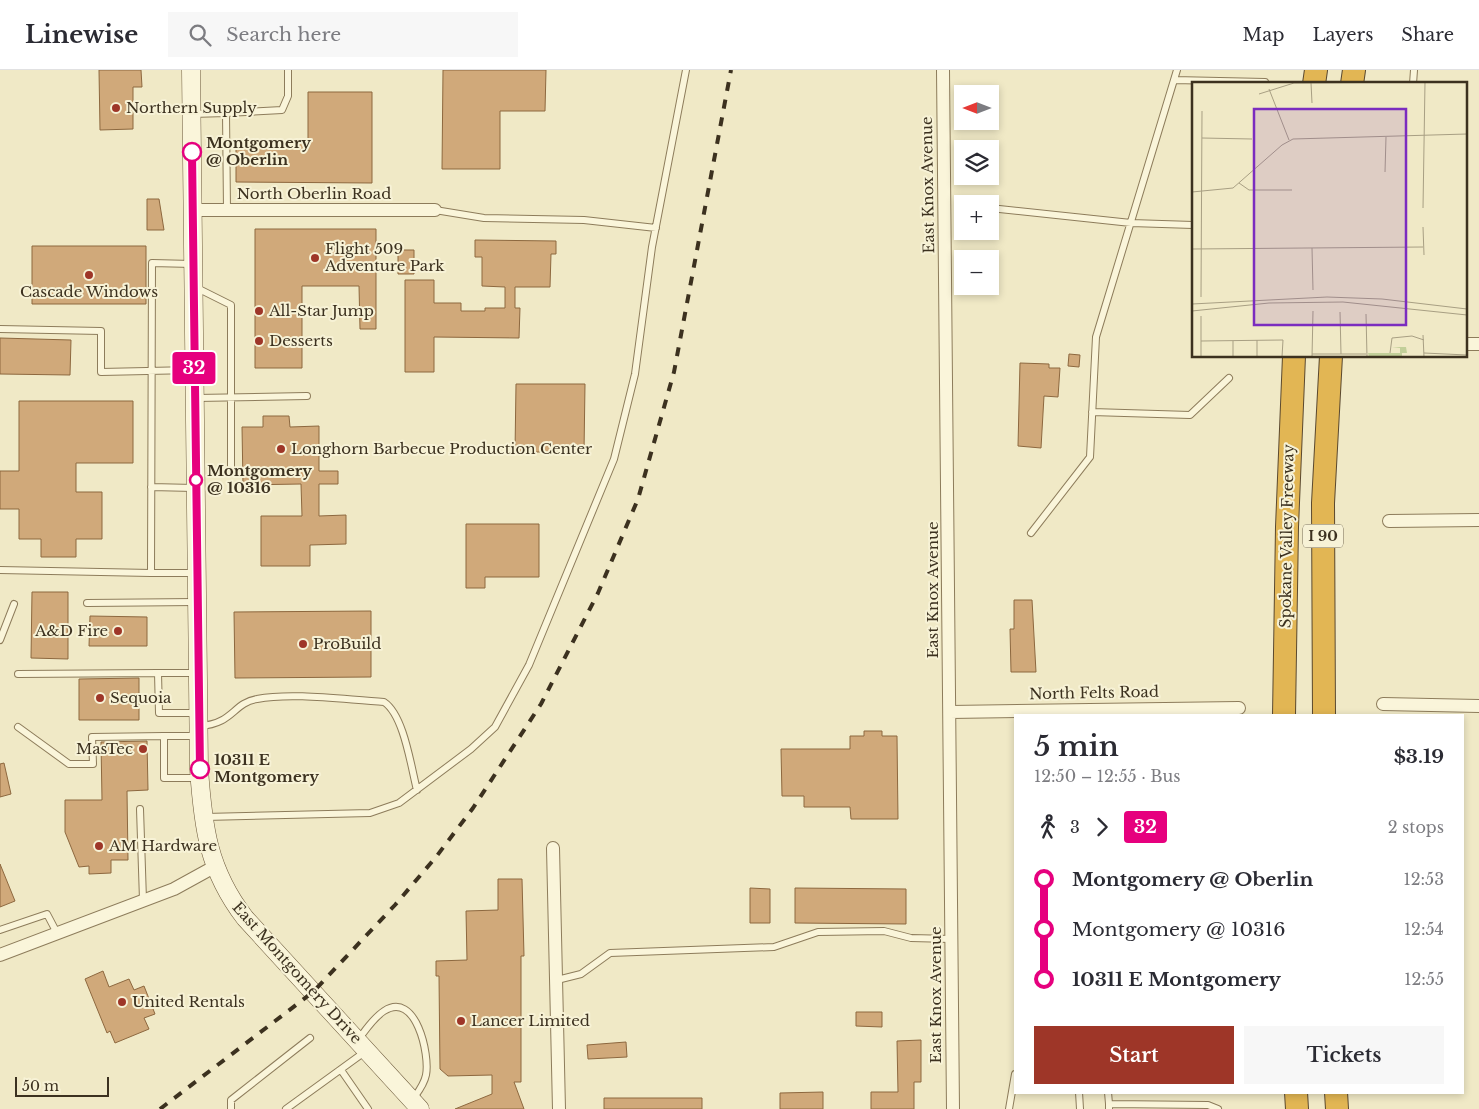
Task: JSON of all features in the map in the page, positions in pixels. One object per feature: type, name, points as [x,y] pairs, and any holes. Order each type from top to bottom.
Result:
[{"type":"highway","name":"Spokane Valley Freeway","points":[[1284,714],[1288,508],[1294,358]]},
{"type":"highway","name":"I 90","points":[[1324,714],[1323,503],[1331,358]]},
{"type":"highway","points":[[1296,1094],[1297,1109]]},
{"type":"highway","points":[[1336,1094],[1337,1109]]},
{"type":"main road","name":"East Montgomery Drive","points":[[191,70],[198,673],[200,778],[203,817],[214,867],[229,897],[245,918],[416,1104]]},
{"type":"street","name":"East Knox Avenue","points":[[943,70],[953,1109]]},
{"type":"street","name":"North Oberlin Road","points":[[192,210],[435,210]]},
{"type":"street","points":[[1466,344],[1479,344]]},
{"type":"street","points":[[1389,521],[1479,520]]},
{"type":"street","points":[[1383,704],[1479,706]]},
{"type":"street","name":"North Felts Road","points":[[950,712],[1239,708]]},
{"type":"street","points":[[553,848],[559,1109]]},
{"type":"street","points":[[0,955],[174,889],[214,867]]},
{"type":"lane","points":[[191,114],[282,110],[288,96],[288,70]]},
{"type":"lane","points":[[203,817],[370,813],[399,803],[471,749],[495,727],[529,665],[614,459],[635,374],[656,228],[686,70]]},
{"type":"lane","points":[[1031,533],[1090,457],[1096,337],[1177,70]]},
{"type":"lane","points":[[1174,80],[1265,82]]},
{"type":"lane","points":[[226,113],[227,210]]},
{"type":"lane","points":[[999,209],[1131,223],[1192,224]]},
{"type":"lane","points":[[435,210],[484,218],[584,220],[656,228]]},
{"type":"lane","points":[[151,573],[152,263],[193,264]]},
{"type":"lane","points":[[193,286],[231,305],[231,471]]},
{"type":"lane","points":[[0,330],[101,331],[101,372],[194,370]]},
{"type":"lane","points":[[1092,412],[1190,415],[1230,378]]},
{"type":"lane","points":[[194,398],[307,396]]},
{"type":"lane","points":[[151,487],[196,488]]},
{"type":"lane","points":[[0,570],[197,573]]},
{"type":"lane","points":[[87,603],[197,602]]},
{"type":"lane","points":[[0,640],[14,604]]},
{"type":"lane","points":[[158,673],[158,713],[199,725]]},
{"type":"lane","points":[[18,674],[198,673]]},
{"type":"lane","points":[[18,727],[69,764],[92,764],[92,737],[164,736],[199,725],[221,723],[242,705],[256,699],[295,698],[384,702],[391,707],[401,728],[417,790]]},
{"type":"lane","points":[[164,736],[164,778],[200,778]]},
{"type":"lane","points":[[140,809],[143,900]]},
{"type":"lane","points":[[0,930],[47,914],[57,933]]},
{"type":"lane","points":[[557,980],[581,974],[610,953],[774,947],[818,932],[884,931],[911,938],[951,939]]},
{"type":"lane","points":[[286,1109],[340,1070],[362,1046],[384,1011],[390,1008],[399,1008],[408,1013],[422,1034],[427,1060],[424,1081],[416,1104]]},
{"type":"lane","points":[[231,1109],[232,1100],[310,1038]]},
{"type":"lane","points":[[340,1070],[368,1109]]},
{"type":"lane","points":[[1009,1109],[1014,1080]]},
{"type":"lane","points":[[1079,1094],[1080,1109]]},
{"type":"lane","points":[[1108,1094],[1109,1107],[1208,1104],[1218,1109]]},
{"type":"building","name":"Northern Supply","points":[[99,70],[141,70],[142,87],[133,87],[133,129],[100,130]]},
{"type":"building","points":[[443,70],[546,70],[545,111],[500,111],[500,169],[442,169]]},
{"type":"building","points":[[308,92],[372,92],[372,183],[236,182],[236,142],[308,143]]},
{"type":"building","points":[[147,199],[159,199],[164,230],[147,230]]},
{"type":"building","name":"Flight 509 Adventure Park","points":[[255,229],[376,229],[376,329],[360,329],[359,286],[302,286],[302,368],[255,368]]},
{"type":"building","points":[[475,240],[556,241],[556,254],[551,254],[550,287],[515,287],[515,308],[520,308],[519,338],[434,337],[434,372],[405,372],[405,280],[434,280],[434,303],[461,303],[461,311],[485,311],[485,308],[505,308],[505,287],[482,286],[482,257],[475,257]]},
{"type":"building","name":"Cascade Windows","points":[[32,246],[146,246],[146,304],[32,304]]},
{"type":"building","points":[[398,250],[414,250],[414,274],[398,274]]},
{"type":"building","points":[[0,338],[71,340],[70,375],[0,374]]},
{"type":"building","points":[[1069,354],[1080,355],[1079,367],[1068,366]]},
{"type":"building","points":[[1020,363],[1049,364],[1049,368],[1060,368],[1058,397],[1044,396],[1041,448],[1018,446]]},
{"type":"building","points":[[516,384],[585,384],[584,452],[515,452]]},
{"type":"building","points":[[19,401],[133,401],[133,463],[76,463],[76,492],[102,492],[102,539],[76,539],[76,557],[41,557],[41,539],[19,539],[19,509],[0,509],[0,471],[19,471]]},
{"type":"building","points":[[263,416],[289,416],[290,427],[319,426],[319,471],[338,471],[338,484],[319,484],[319,516],[346,515],[346,544],[310,545],[310,566],[261,566],[261,516],[302,516],[301,484],[243,485],[242,427],[263,427]]},
{"type":"building","points":[[466,524],[539,524],[539,577],[485,577],[485,588],[466,588]]},
{"type":"building","points":[[32,592],[68,592],[68,659],[31,658]]},
{"type":"building","points":[[1014,600],[1032,600],[1036,672],[1011,672],[1010,629],[1014,629]]},
{"type":"building","name":"ProBuild","points":[[371,611],[371,677],[235,678],[234,612]]},
{"type":"building","name":"A&D Fire","points":[[90,616],[147,617],[147,646],[89,646]]},
{"type":"building","name":"Sequoia","points":[[139,678],[139,720],[79,720],[79,679]]},
{"type":"building","points":[[864,731],[882,731],[882,736],[897,736],[898,819],[851,819],[850,807],[804,807],[804,796],[782,796],[781,749],[850,749],[850,736],[864,736]]},
{"type":"building","name":"AM Hardware","points":[[147,741],[148,790],[127,791],[128,860],[111,860],[111,873],[89,874],[89,866],[79,867],[65,832],[65,800],[102,800],[101,742]]},
{"type":"building","points":[[4,763],[11,794],[0,797],[0,764]]},
{"type":"building","points":[[0,864],[15,901],[0,907]]},
{"type":"building","points":[[498,879],[522,879],[524,956],[521,956],[521,1082],[514,1082],[524,1109],[455,1109],[492,1094],[492,1075],[448,1076],[440,1069],[439,976],[436,976],[436,961],[467,960],[466,911],[498,910]]},
{"type":"building","points":[[750,888],[770,889],[770,923],[750,923]]},
{"type":"building","points":[[795,888],[906,889],[906,924],[795,923]]},
{"type":"building","name":"United Rentals","points":[[103,971],[109,987],[129,979],[134,990],[144,986],[155,1014],[144,1018],[149,1029],[115,1043],[110,1031],[107,1033],[85,979]]},
{"type":"building","points":[[856,1012],[882,1012],[882,1027],[856,1026]]},
{"type":"building","points":[[921,1040],[921,1082],[914,1082],[914,1109],[871,1109],[871,1092],[898,1092],[897,1041]]},
{"type":"building","points":[[626,1042],[627,1057],[588,1059],[587,1045]]},
{"type":"building","points":[[823,1092],[823,1109],[780,1109],[780,1093]]},
{"type":"building","points":[[604,1098],[702,1098],[702,1109],[604,1109]]},
{"type":"railway","points":[[160,1109],[313,992],[395,905],[436,857],[473,808],[541,704],[598,593],[638,499],[674,372],[731,70]]},
{"type":"bus line","name":"32","points":[[192,152],[200,769]]},
{"type":"place","name":"Northern Supply","points":[[116,108]]},
{"type":"place","name":"Montgomery @ Oberlin","points":[[192,152]]},
{"type":"place","name":"Flight 509 Adventure Park","points":[[315,258]]},
{"type":"place","name":"Cascade Windows","points":[[89,275]]},
{"type":"place","name":"All-Star Jump","points":[[259,311]]},
{"type":"place","name":"Desserts","points":[[259,341]]},
{"type":"place","name":"Longhorn Barbecue Production Center","points":[[281,449]]},
{"type":"place","name":"Montgomery @ 10316","points":[[196,480]]},
{"type":"place","name":"A&D Fire","points":[[118,631]]},
{"type":"place","name":"ProBuild","points":[[303,644]]},
{"type":"place","name":"Sequoia","points":[[100,698]]},
{"type":"place","name":"MasTec","points":[[143,749]]},
{"type":"place","name":"10311 E Montgomery","points":[[200,769]]},
{"type":"place","name":"AM Hardware","points":[[99,846]]},
{"type":"place","name":"United Rentals","points":[[122,1002]]},
{"type":"place","name":"Lancer Limited","points":[[461,1021]]}]
